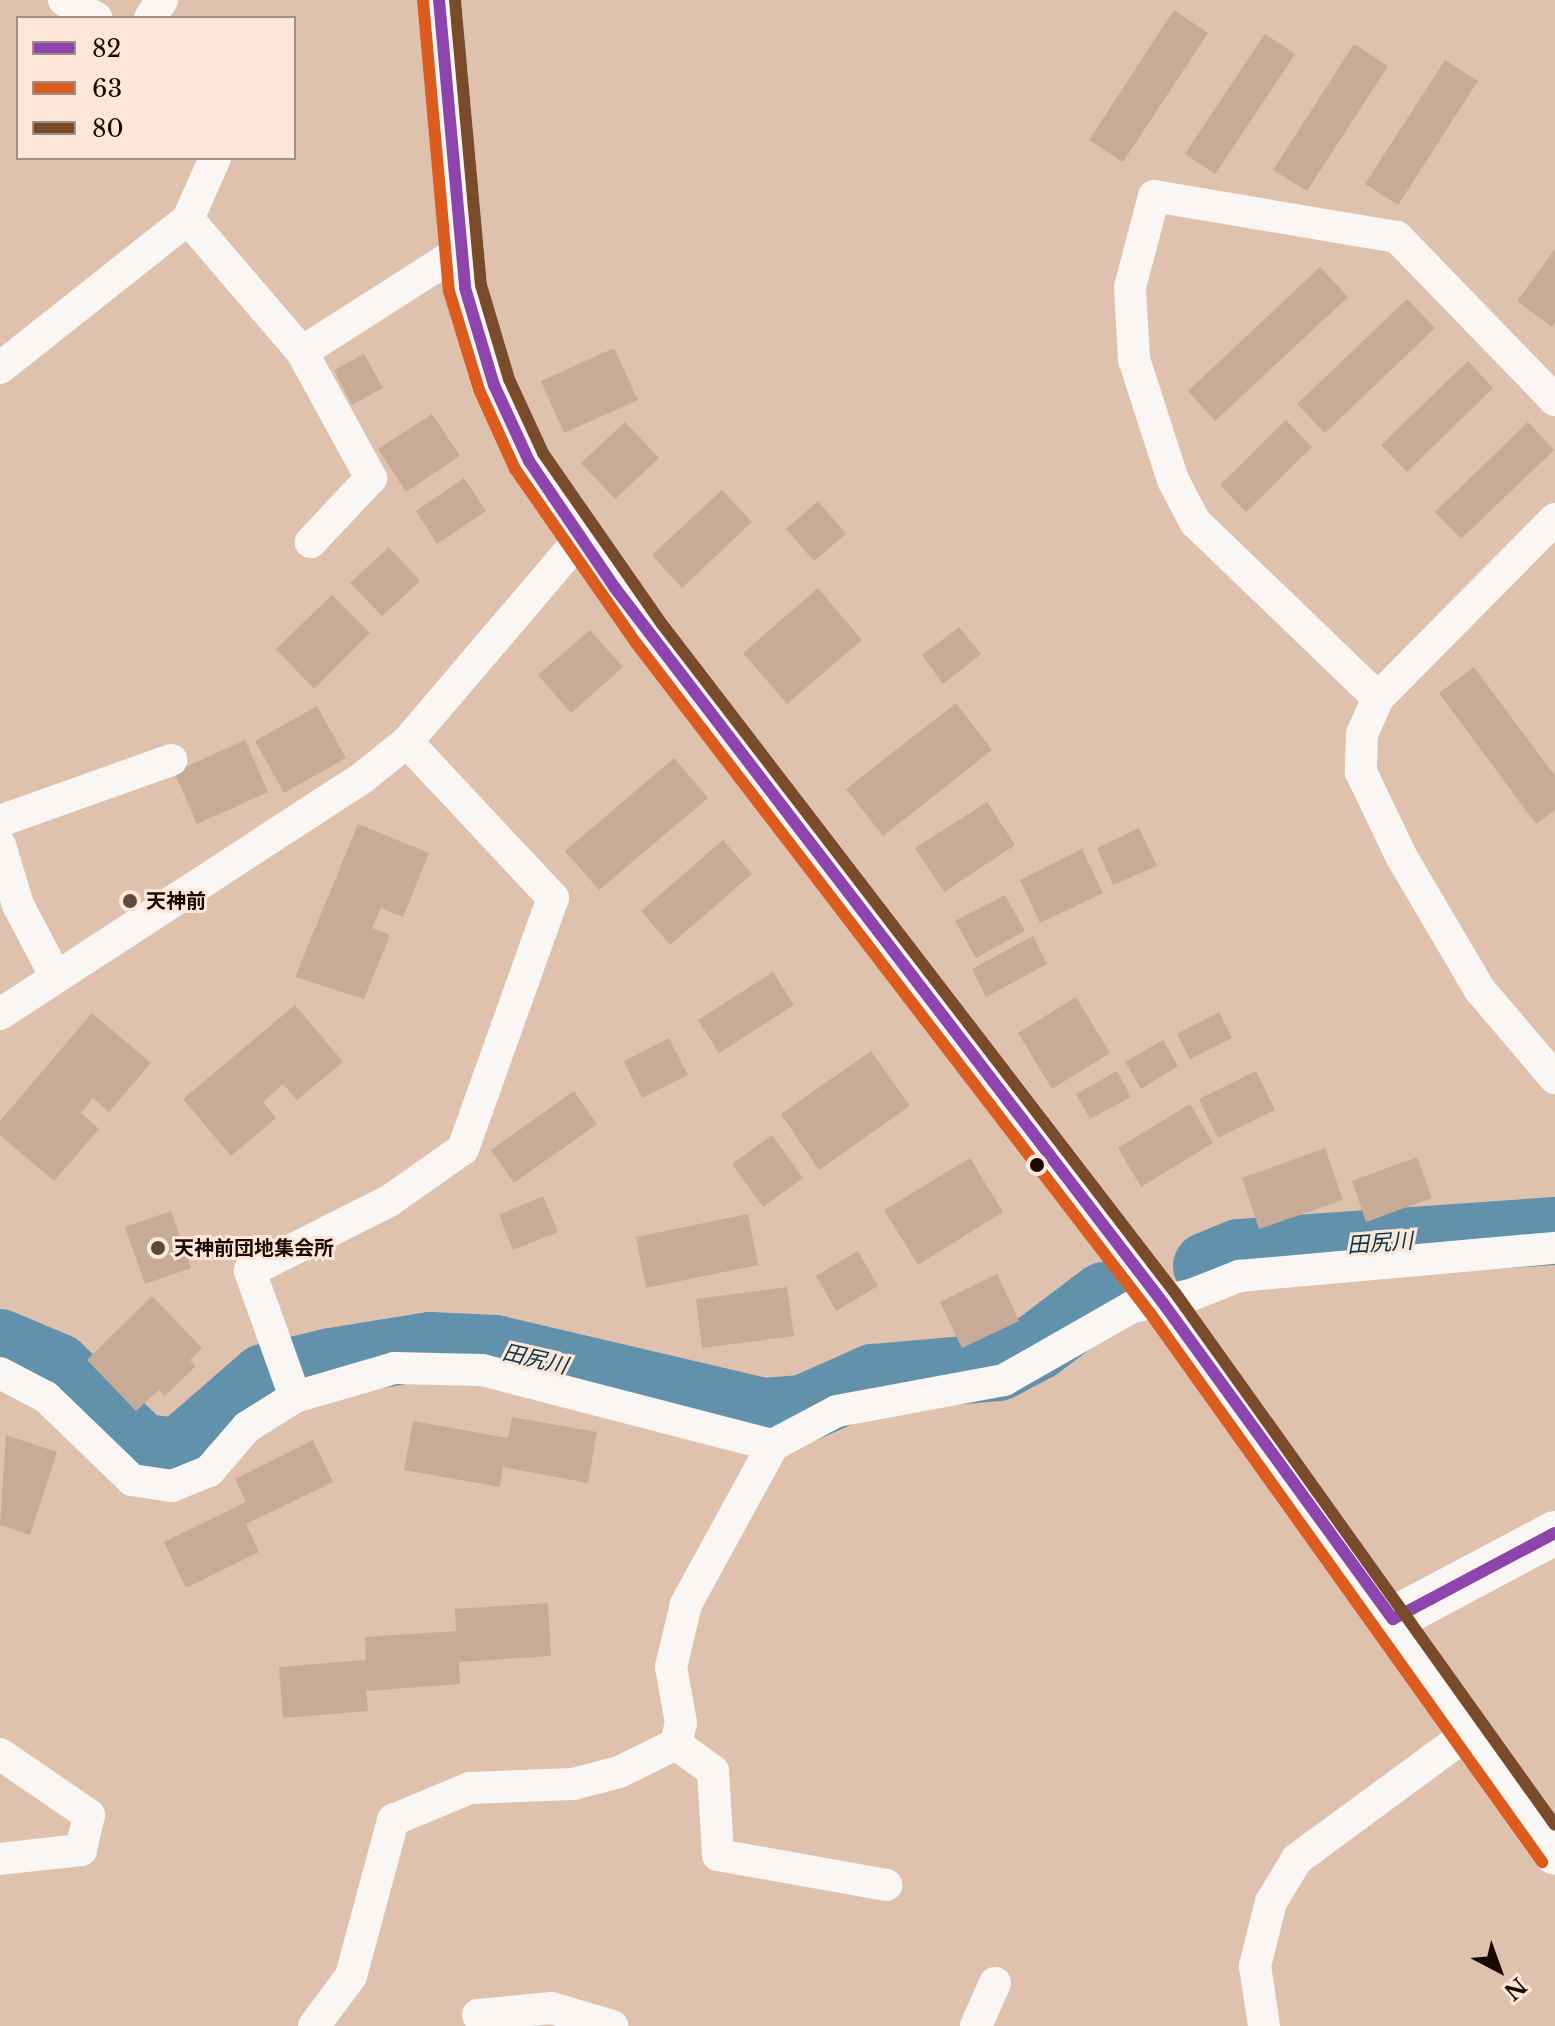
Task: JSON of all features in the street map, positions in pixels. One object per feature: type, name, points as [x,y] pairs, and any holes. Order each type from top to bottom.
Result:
[{"type":"main road","points":[[439,0],[460,251],[477,338],[494,385],[529,461],[580,539],[1163,1303],[1393,1619],[1555,1853]]},
{"type":"main road","points":[[1393,1619],[1555,1533]]},
{"type":"street","points":[[64,0],[92,16]]},
{"type":"street","points":[[0,368],[188,219],[214,160]]},
{"type":"street","points":[[1378,698],[1195,522],[1173,480],[1134,359],[1130,287],[1154,196],[1397,237],[1555,400]]},
{"type":"street","points":[[188,219],[302,352],[371,478],[311,542]]},
{"type":"street","points":[[302,352],[460,251]]},
{"type":"street","points":[[1555,519],[1378,698],[1362,734],[1361,772],[1401,856],[1480,990],[1555,1078]]},
{"type":"street","points":[[0,1014],[362,778],[407,742],[580,539]]},
{"type":"street","points":[[289,1379],[250,1271],[389,1201],[463,1149],[553,898],[407,742]]},
{"type":"street","points":[[0,821],[171,760]]},
{"type":"street","points":[[0,845],[18,905],[56,977]]},
{"type":"street","points":[[676,1744],[681,1723],[671,1667],[686,1604],[773,1445],[837,1411],[1004,1380],[1132,1307],[1163,1303],[1239,1276],[1555,1248]]},
{"type":"street","points":[[0,1373],[46,1397],[132,1480],[172,1486],[209,1471],[289,1379],[395,1368],[482,1370],[773,1445]]},
{"type":"street","points":[[1264,2026],[1255,1966],[1263,1926],[1297,1859],[1471,1731]]},
{"type":"street","points":[[676,1744],[713,1771],[718,1855],[886,1885]]},
{"type":"street","points":[[314,2026],[351,1976],[393,1820],[470,1788],[573,1784],[619,1772],[676,1744]]},
{"type":"street","points":[[0,1754],[89,1815],[81,1850],[0,1859]]},
{"type":"street","points":[[976,2026],[995,1983]]},
{"type":"street","points":[[478,2015],[552,2008],[612,2026]]},
{"type":"building","points":[[1174,10],[1208,33],[1123,162],[1089,140]]},
{"type":"building","points":[[1265,34],[1295,54],[1215,174],[1185,154]]},
{"type":"building","points":[[1354,44],[1388,66],[1307,191],[1273,170]]},
{"type":"building","points":[[1445,60],[1478,81],[1398,205],[1365,184]]},
{"type":"building","points":[[1555,249],[1555,322],[1552,327],[1517,301]]},
{"type":"building","points":[[1320,267],[1348,297],[1215,421],[1188,391]]},
{"type":"building","points":[[1407,299],[1435,328],[1325,433],[1297,404]]},
{"type":"building","points":[[614,348],[638,400],[564,433],[541,381]]},
{"type":"building","points":[[364,354],[383,388],[352,405],[334,370]]},
{"type":"building","points":[[1468,361],[1493,388],[1407,472],[1381,445]]},
{"type":"building","points":[[432,414],[460,456],[406,492],[378,449]]},
{"type":"building","points":[[1286,420],[1312,447],[1246,512],[1220,485]]},
{"type":"building","points":[[625,422],[659,458],[615,499],[581,463]]},
{"type":"building","points":[[1528,422],[1554,450],[1461,539],[1435,512]]},
{"type":"building","points":[[464,478],[486,511],[437,544],[416,511]]},
{"type":"building","points":[[722,490],[752,522],[682,588],[652,555]]},
{"type":"building","points":[[818,501],[846,534],[814,561],[786,529]]},
{"type":"building","points":[[389,547],[420,581],[382,616],[350,583]]},
{"type":"building","points":[[818,588],[862,640],[787,704],[743,653]]},
{"type":"building","points":[[332,595],[370,633],[314,689],[276,649]]},
{"type":"building","points":[[959,627],[981,654],[943,684],[922,655]]},
{"type":"building","points":[[590,630],[623,667],[571,713],[538,675]]},
{"type":"building","points":[[1474,667],[1555,776],[1555,810],[1536,824],[1439,693]]},
{"type":"building","points":[[956,703],[992,750],[883,836],[846,789]]},
{"type":"building","points":[[317,706],[346,758],[284,793],[255,741]]},
{"type":"building","points":[[245,740],[268,792],[197,824],[174,772]]},
{"type":"building","points":[[674,758],[708,798],[599,890],[565,851]]},
{"type":"building","points":[[987,802],[1015,845],[944,892],[915,848]]},
{"type":"building","points":[[358,824],[429,853],[403,917],[381,908],[372,928],[390,935],[364,999],[295,977]]},
{"type":"building","points":[[1139,828],[1157,866],[1113,885],[1097,848]]},
{"type":"building","points":[[723,840],[752,874],[670,945],[641,911]]},
{"type":"building","points":[[1082,849],[1103,893],[1040,923],[1020,880]]},
{"type":"building","points":[[1005,895],[1025,931],[976,958],[955,921]]},
{"type":"building","points":[[1033,936],[1047,964],[986,997],[972,969]]},
{"type":"building","points":[[773,972],[794,1005],[719,1053],[698,1020]]},
{"type":"building","points":[[1076,997],[1110,1053],[1052,1089],[1018,1033]]},
{"type":"building","points":[[295,1005],[343,1062],[297,1100],[283,1084],[263,1102],[276,1118],[231,1156],[183,1099]]},
{"type":"building","points":[[1219,1012],[1232,1038],[1190,1059],[1177,1034]]},
{"type":"building","points":[[92,1013],[151,1063],[109,1112],[93,1098],[81,1113],[99,1129],[54,1181],[0,1135],[0,1121]]},
{"type":"building","points":[[669,1038],[688,1075],[642,1098],[624,1061]]},
{"type":"building","points":[[1163,1040],[1178,1066],[1141,1089],[1125,1062]]},
{"type":"building","points":[[871,1051],[910,1106],[819,1170],[781,1114]]},
{"type":"building","points":[[1117,1071],[1131,1097],[1090,1119],[1076,1094]]},
{"type":"building","points":[[1256,1071],[1275,1110],[1218,1138],[1199,1099]]},
{"type":"building","points":[[574,1091],[597,1124],[514,1183],[491,1150]]},
{"type":"building","points":[[1190,1104],[1213,1143],[1141,1187],[1118,1148]]},
{"type":"building","points":[[772,1135],[803,1178],[763,1207],[732,1164]]},
{"type":"building","points":[[1325,1148],[1343,1200],[1259,1229],[1242,1178]]},
{"type":"building","points":[[1417,1157],[1432,1198],[1366,1222],[1352,1181]]},
{"type":"building","points":[[970,1158],[1003,1212],[918,1265],[884,1210]]},
{"type":"building","points":[[543,1196],[558,1232],[513,1250],[499,1215]]},
{"type":"building","name":"天神前団地集会所","points":[[171,1211],[191,1268],[145,1284],[125,1227]]},
{"type":"building","points":[[748,1214],[758,1265],[646,1288],[636,1237]]},
{"type":"building","points":[[858,1251],[878,1286],[836,1311],[816,1276]]},
{"type":"building","points":[[997,1274],[1019,1321],[962,1348],[940,1302]]},
{"type":"building","points":[[787,1287],[794,1336],[702,1348],[696,1299]]},
{"type":"building","points":[[152,1296],[202,1348],[190,1360],[196,1366],[165,1396],[159,1390],[136,1411],[87,1360]]},
{"type":"building","points":[[512,1417],[597,1432],[588,1483],[503,1467],[500,1487],[404,1470],[413,1421],[508,1438]]},
{"type":"building","points":[[6,1435],[57,1452],[30,1535],[0,1525]]},
{"type":"building","points":[[313,1440],[333,1482],[246,1524],[259,1552],[186,1588],[164,1542],[246,1502],[235,1479]]},
{"type":"building","points":[[548,1603],[551,1656],[459,1662],[460,1684],[366,1691],[368,1711],[283,1718],[279,1667],[366,1660],[365,1637],[456,1631],[455,1609]]},
{"type":"waterway","name":"田尻川","points":[[1207,1266],[1240,1253],[1555,1231]]},
{"type":"waterway","name":"田尻川","points":[[0,1343],[57,1367],[142,1448],[179,1452],[264,1378],[331,1362],[430,1346],[495,1349],[763,1412],[803,1409],[873,1378],[998,1367],[1038,1346],[1104,1296]]},
{"type":"transit line","name":"82","points":[[439,0],[465,288],[494,385],[529,461],[615,588],[1163,1303],[1393,1619]]},
{"type":"transit line","name":"80","points":[[455,0],[481,285],[509,379],[543,453],[662,624],[1176,1294],[1555,1825]]},
{"type":"transit line","name":"63","points":[[423,1],[449,291],[479,390],[515,469],[636,643],[1150,1313],[1542,1862]]},
{"type":"transit line","name":"82","points":[[1393,1619],[1555,1533]]},
{"type":"place","name":"天神前","points":[[130,901]]},
{"type":"place","name":"天神前団地集会所","points":[[158,1248]]}]
